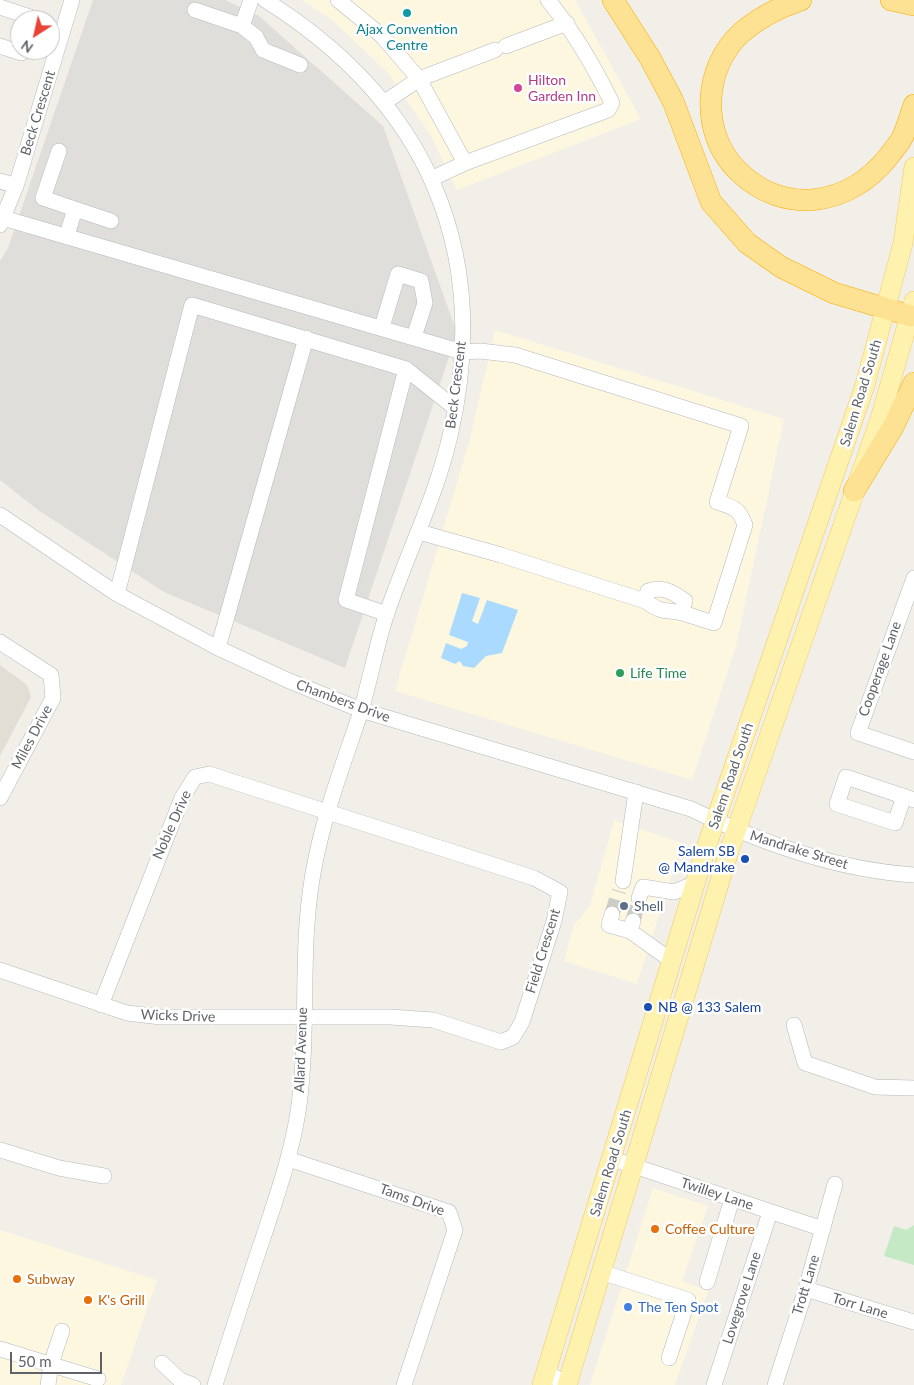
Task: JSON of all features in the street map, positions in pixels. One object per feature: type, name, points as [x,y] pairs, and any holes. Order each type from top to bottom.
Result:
[{"type":"highway","points":[[614,0],[650,58],[673,101],[711,202],[747,243],[781,267],[834,293],[886,309],[912,308]]},
{"type":"highway","points":[[800,0],[778,10],[740,34],[726,51],[716,71],[710,100],[711,116],[720,144],[736,169],[760,188],[788,198],[818,200],[846,192],[860,185],[882,165],[902,138],[914,105]]},
{"type":"highway","points":[[891,0],[914,5]]},
{"type":"highway","points":[[854,491],[893,427],[914,383]]},
{"type":"main road","name":"Salem Road South","points":[[544,1378],[716,821],[865,386],[903,243],[914,167]]},
{"type":"main road","name":"Salem Road South","points":[[566,1385],[635,1166],[736,830],[880,419],[912,308]]},
{"type":"street","name":"Beck Crescent","points":[[60,10],[72,0]]},
{"type":"street","points":[[242,26],[251,0]]},
{"type":"street","name":"Beck Crescent","points":[[265,0],[300,22],[329,45],[385,102],[433,178],[455,251],[462,306],[462,352],[450,438],[419,532],[387,614],[361,710]]},
{"type":"street","points":[[338,0],[382,36],[418,80],[465,163]]},
{"type":"street","points":[[433,178],[465,163],[608,110],[612,103],[597,71],[567,23],[548,0]]},
{"type":"street","points":[[195,10],[242,26],[256,37],[263,50],[300,65]]},
{"type":"street","points":[[385,102],[418,80],[567,23]]},
{"type":"street","name":"Beck Crescent","points":[[2,222],[16,186],[38,60]]},
{"type":"street","points":[[59,151],[43,198],[111,221]]},
{"type":"street","points":[[0,181],[16,186]]},
{"type":"street","points":[[67,235],[75,209]]},
{"type":"street","points":[[2,222],[67,235],[462,352],[480,351],[514,355],[741,426],[717,502],[741,513],[745,525],[714,623],[681,613],[668,613],[657,610],[645,601],[501,555],[419,532]]},
{"type":"street","points":[[382,327],[398,274],[421,281],[425,303],[414,337]]},
{"type":"street","points":[[117,594],[192,306],[406,369],[455,408]]},
{"type":"street","points":[[218,648],[306,338]]},
{"type":"street","points":[[387,614],[346,600],[406,369]]},
{"type":"street","name":"Chambers Drive","points":[[0,515],[117,594],[218,648],[287,680],[361,710],[691,809],[716,821]]},
{"type":"street","name":"Cooperage Lane","points":[[914,578],[858,733],[914,752]]},
{"type":"street","points":[[645,601],[648,591],[656,588],[664,589],[685,601],[681,613]]},
{"type":"street","name":"Miles Drive","points":[[0,642],[51,675],[53,698],[0,798]]},
{"type":"street","name":"Allard Avenue","points":[[215,1385],[288,1159],[299,1106],[303,1058],[304,942],[308,892],[328,813],[361,710]]},
{"type":"street","name":"Noble Drive","points":[[101,1005],[182,798],[195,777],[208,774],[328,813]]},
{"type":"street","points":[[636,792],[621,886],[641,893],[674,892],[696,883]]},
{"type":"street","name":"Field Crescent","points":[[303,1017],[390,1017],[433,1020],[502,1042],[513,1037],[522,1022],[554,921],[560,892],[534,878],[328,813]]},
{"type":"street","name":"Mandrake Street","points":[[716,821],[736,830],[843,866],[914,875]]},
{"type":"street","points":[[612,914],[609,925],[631,926],[672,961]]},
{"type":"street","name":"Wicks Drive","points":[[0,970],[127,1013],[161,1017],[303,1017]]},
{"type":"street","points":[[794,1024],[806,1063],[875,1087],[914,1088]]},
{"type":"street","points":[[0,1150],[59,1168],[104,1176]]},
{"type":"street","name":"Tams Drive","points":[[288,1159],[449,1212],[455,1230],[404,1385]]},
{"type":"street","name":"Twilley Lane","points":[[613,1159],[823,1229]]},
{"type":"street","name":"Trott Lane","points":[[775,1385],[806,1289],[835,1184]]},
{"type":"street","points":[[708,1282],[732,1199]]},
{"type":"street","name":"Lovegrove Lane","points":[[714,1385],[770,1212]]},
{"type":"street","points":[[602,1272],[688,1300],[669,1358]]},
{"type":"street","name":"Torr Lane","points":[[806,1289],[914,1322]]},
{"type":"street","points":[[48,1385],[51,1364],[62,1331]]},
{"type":"street","points":[[0,1348],[98,1379]]},
{"type":"street","points":[[162,1363],[180,1380],[193,1385]]},
{"type":"street","points":[[544,1378],[566,1385]]},
{"type":"shaded area","points":[[93,0],[225,0],[259,16],[383,126],[457,333],[345,668],[164,592],[38,510],[0,480],[0,261],[8,248]]},
{"type":"shaded area","points":[[302,0],[575,0],[641,119],[457,190],[430,134],[387,72],[331,19]]},
{"type":"shaded area","points":[[495,330],[784,419],[736,646],[692,780],[395,691],[470,439]]},
{"type":"shaded area","points":[[0,665],[27,685],[31,697],[0,756]]},
{"type":"shaded area","points":[[614,820],[682,843],[637,984],[564,961],[574,925],[590,906]]},
{"type":"shaded area","points":[[653,1188],[708,1206],[682,1281],[708,1291],[675,1385],[590,1385]]},
{"type":"shaded area","points":[[0,1230],[157,1280],[121,1385],[0,1385]]},
{"type":"green space","points":[[914,1225],[914,1265],[884,1256],[894,1226],[906,1230]]},
{"type":"water","points":[[462,593],[480,598],[472,621],[478,624],[487,600],[518,610],[502,653],[486,656],[474,668],[463,666],[460,661],[455,664],[441,658],[446,643],[461,649],[467,646],[468,642],[449,635]]},
{"type":"tunnel","points":[[612,914],[619,891]]},
{"type":"tunnel","points":[[633,921],[639,898]]},
{"type":"place","name":"Ajax Convention Centre","points":[[407,13]]},
{"type":"place","name":"Hilton Garden Inn","points":[[518,88]]},
{"type":"place","name":"Life Time","points":[[620,673]]},
{"type":"place","name":"Salem SB @ Mandrake","points":[[745,859]]},
{"type":"place","name":"Shell","points":[[624,906]]},
{"type":"place","name":"NB @ 133 Salem","points":[[648,1007]]},
{"type":"place","name":"Coffee Culture","points":[[655,1229]]},
{"type":"place","name":"Subway","points":[[17,1279]]},
{"type":"place","name":"K's Grill","points":[[88,1300]]},
{"type":"place","name":"The Ten Spot","points":[[628,1307]]}]
